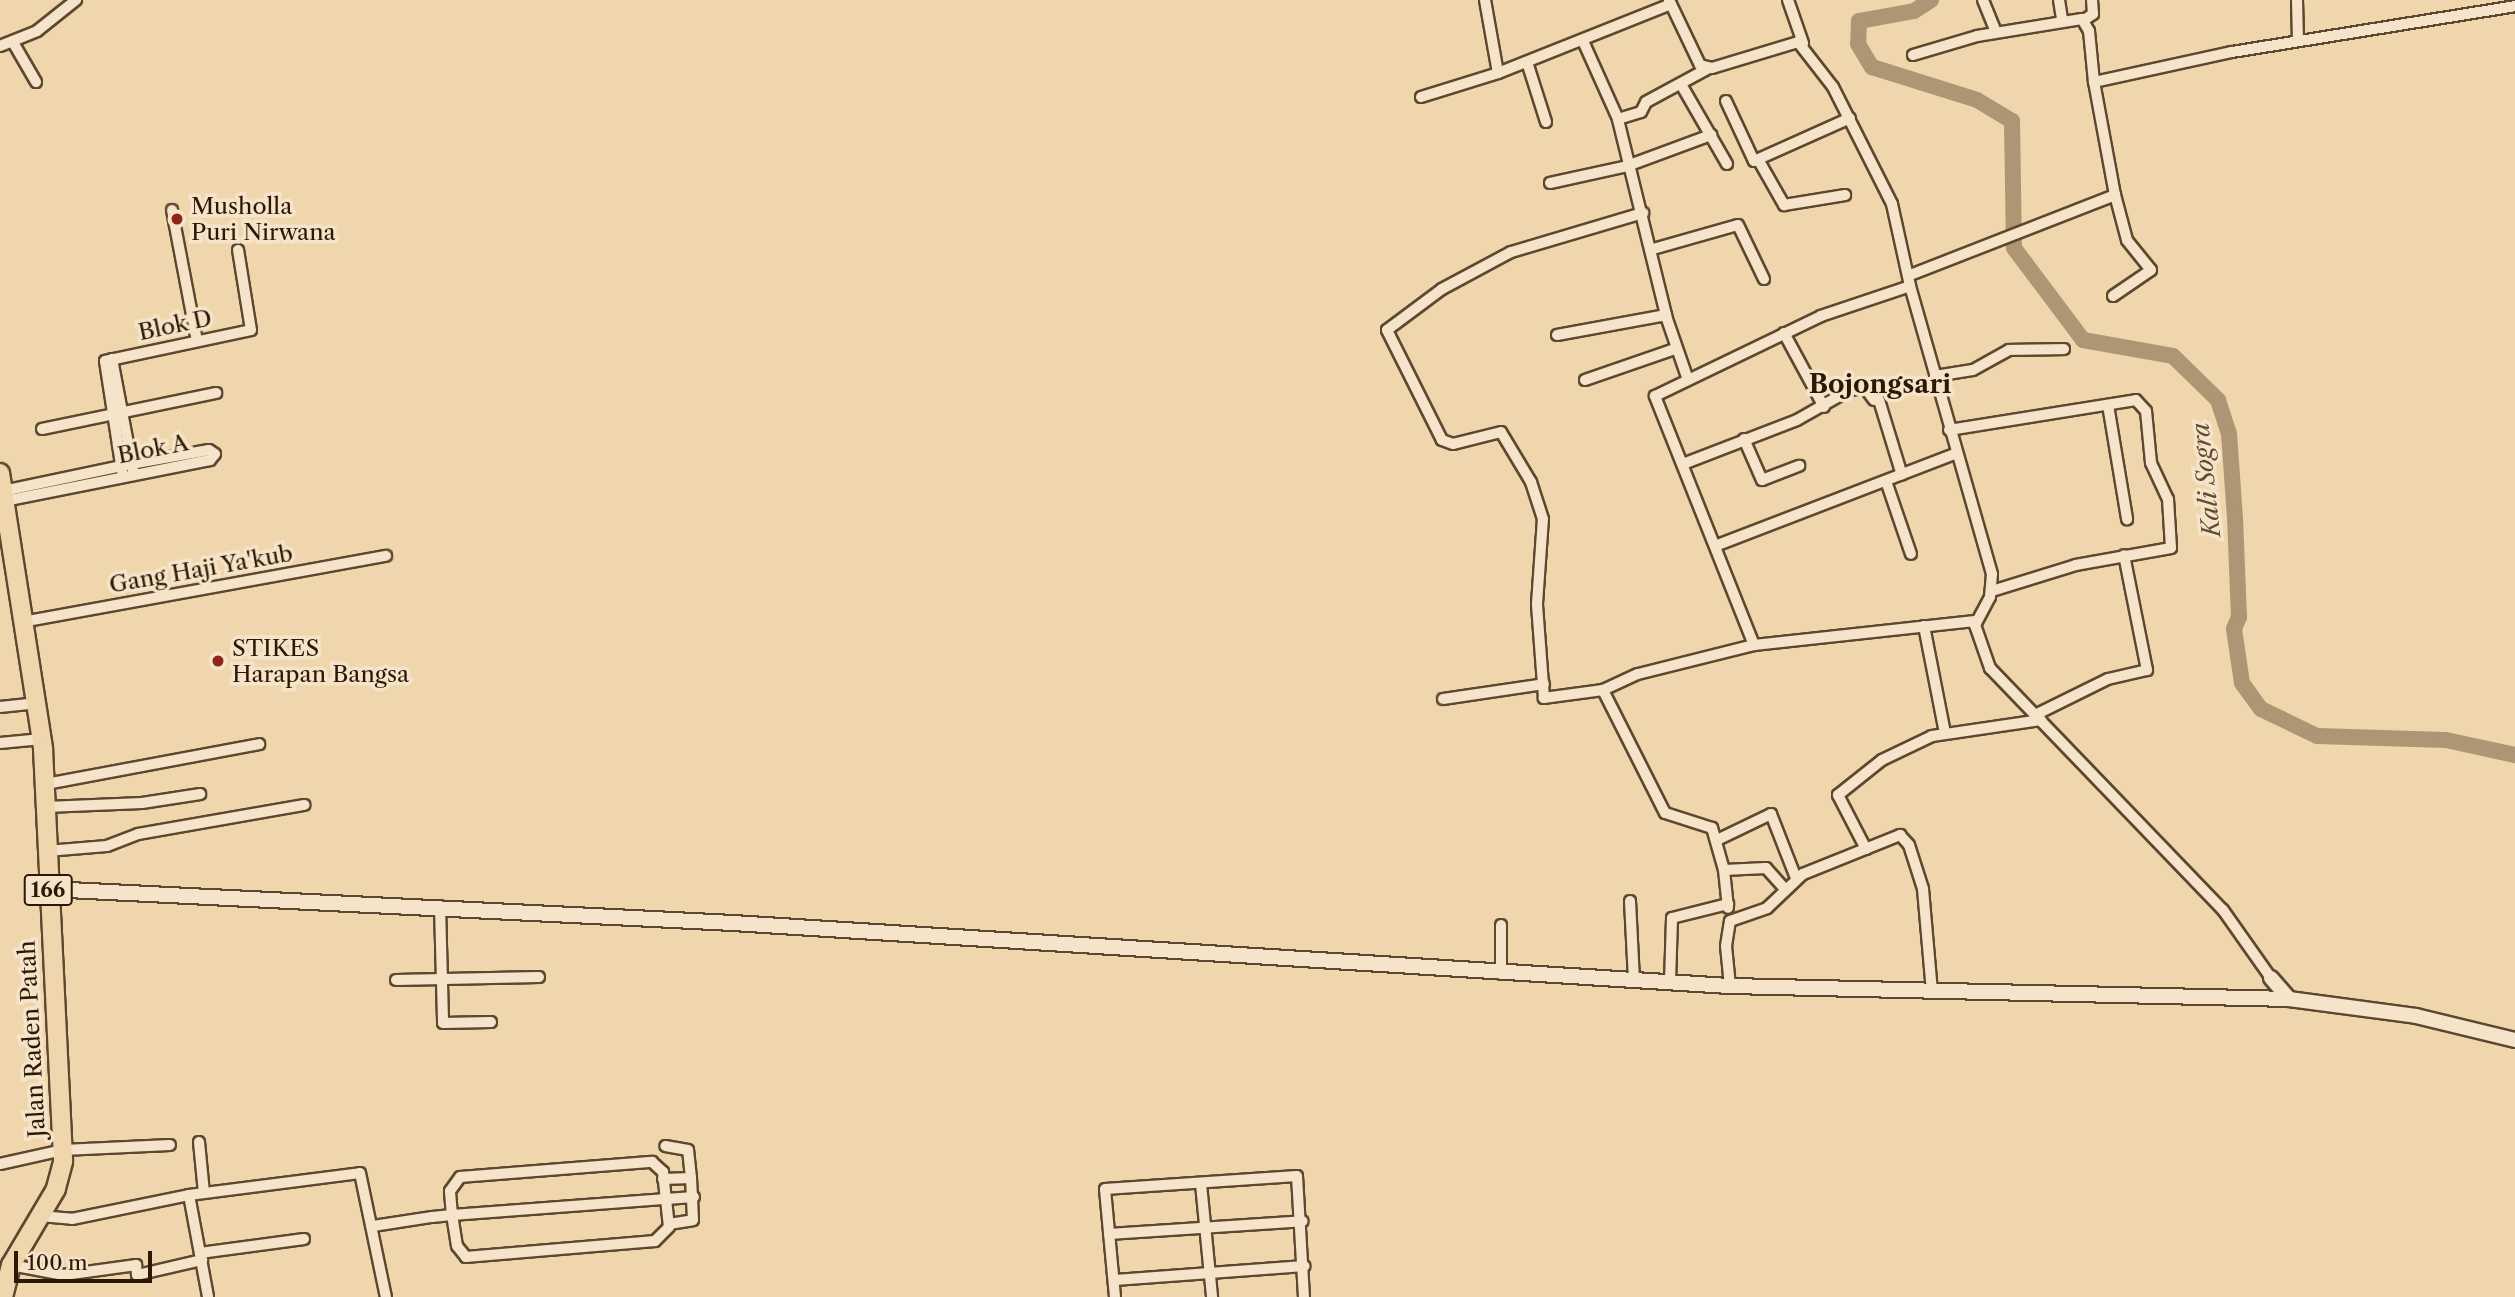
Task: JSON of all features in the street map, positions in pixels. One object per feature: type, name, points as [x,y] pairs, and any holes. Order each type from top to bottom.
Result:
[{"type":"main road","name":"Jalan Raden Patah","points":[[0,473],[4,496],[4,524],[42,739],[63,1150],[59,1180],[11,1265],[4,1297]]},
{"type":"street","points":[[0,46],[15,44],[76,0]]},
{"type":"street","points":[[1485,0],[1498,73]]},
{"type":"street","points":[[1788,0],[1802,43],[1850,118],[1888,190],[1949,430],[1992,574],[1992,591],[1975,621],[1990,668],[2223,910],[2270,978],[2288,999]]},
{"type":"street","points":[[1983,0],[1996,33]]},
{"type":"street","points":[[2059,0],[2062,20]]},
{"type":"street","points":[[1913,55],[1996,33],[2062,20],[2084,20],[2093,14],[2092,0]]},
{"type":"street","points":[[2297,0],[2298,41]]},
{"type":"street","points":[[1422,97],[1498,73],[1583,41],[1670,2],[1698,63],[1709,68]]},
{"type":"street","points":[[2094,82],[2298,41],[2515,6]]},
{"type":"street","points":[[2084,20],[2115,195],[2127,240],[2151,270],[2113,296]]},
{"type":"street","points":[[1583,41],[1618,120],[1627,166],[1653,249],[1675,349],[1687,377]]},
{"type":"street","points":[[1618,120],[1682,86],[1709,68],[1802,43]]},
{"type":"street","points":[[15,44],[36,82]]},
{"type":"street","points":[[1527,62],[1546,122]]},
{"type":"street","points":[[1682,86],[1727,164]]},
{"type":"street","points":[[1726,101],[1752,160],[1759,161],[1850,118]]},
{"type":"street","points":[[1550,183],[1627,166],[1711,135]]},
{"type":"street","points":[[1759,161],[1783,205],[1845,195]]},
{"type":"street","points":[[1754,645],[1683,464],[1654,399],[1687,377],[1784,333],[1910,280],[1998,239],[2115,195]]},
{"type":"street","points":[[172,210],[197,341]]},
{"type":"street","points":[[1643,214],[1511,252],[1442,289],[1387,330],[1442,440],[1452,444],[1501,432],[1531,482],[1543,519],[1537,604],[1544,684],[1548,700],[1603,690],[1638,674],[1754,645],[1975,621]]},
{"type":"street","points":[[1653,249],[1738,225],[1764,279]]},
{"type":"street","name":"Blok D","points":[[117,413],[112,359],[247,332],[254,324],[238,250]]},
{"type":"street","points":[[1557,335],[1666,315]]},
{"type":"street","points":[[1784,333],[1824,407]]},
{"type":"street","points":[[1585,380],[1675,349]]},
{"type":"street","points":[[1935,376],[1973,370],[2009,351],[2064,349]]},
{"type":"street","points":[[1683,464],[1824,407],[1859,387],[1868,390],[1876,400],[1902,475]]},
{"type":"street","points":[[42,429],[216,393]]},
{"type":"street","points":[[1949,430],[2143,402],[2151,463],[2164,485],[2174,534],[2169,550],[2124,555],[1992,591]]},
{"type":"street","points":[[2108,405],[2127,519]]},
{"type":"street","points":[[117,413],[127,470]]},
{"type":"street","points":[[1744,439],[1762,480],[1798,466]]},
{"type":"street","points":[[1715,546],[1957,453]]},
{"type":"street","name":"Blok A","points":[[4,496],[127,470],[215,454],[210,460],[127,470]]},
{"type":"street","points":[[1886,481],[1911,554]]},
{"type":"street","points":[[1866,849],[1839,806],[1839,793],[1882,760],[1945,733],[2038,717],[2108,679],[2147,670],[2124,555]]},
{"type":"street","name":"Gang Haji Ya'kub","points":[[22,622],[386,556]]},
{"type":"street","points":[[1924,626],[1945,733]]},
{"type":"street","points":[[1443,699],[1544,684]]},
{"type":"street","points":[[1603,690],[1660,807],[1710,826],[1717,840],[1724,870],[1730,921],[1726,946],[1730,986]]},
{"type":"street","points":[[0,707],[36,703]]},
{"type":"street","points":[[0,743],[42,739]]},
{"type":"street","points":[[46,784],[259,744]]},
{"type":"street","points":[[46,807],[142,803],[200,794]]},
{"type":"street","points":[[47,851],[107,846],[138,834],[304,805]]},
{"type":"street","points":[[1717,840],[1770,814],[1796,878]]},
{"type":"street","points":[[1730,921],[1767,908],[1796,878],[1898,836],[1909,845],[1927,914],[1931,992]]},
{"type":"street","points":[[1724,870],[1766,868],[1784,888]]},
{"type":"street","points":[[48,889],[440,906],[1501,974],[1730,986],[2288,999],[2416,1016],[2515,1040]]},
{"type":"street","points":[[1630,901],[1634,980]]},
{"type":"street","points":[[1670,982],[1672,918],[1728,904]]},
{"type":"street","points":[[440,906],[443,1023],[491,1022]]},
{"type":"street","points":[[1501,925],[1501,974]]},
{"type":"street","points":[[396,980],[539,977]]},
{"type":"street","points":[[2264,998],[2270,978]]},
{"type":"street","points":[[199,1142],[204,1193]]},
{"type":"street","points":[[0,1164],[63,1150],[170,1145]]},
{"type":"street","points":[[665,1146],[688,1150],[694,1197],[693,1220],[669,1224],[655,1241],[466,1257],[457,1245],[452,1215],[451,1184],[460,1177],[652,1162],[663,1179],[669,1224]]},
{"type":"street","points":[[40,1216],[72,1219],[189,1195],[360,1173],[386,1297]]},
{"type":"street","points":[[1115,1297],[1107,1188],[1298,1177],[1303,1221],[1304,1297]]},
{"type":"street","points":[[663,1179],[691,1178]]},
{"type":"street","points":[[1201,1184],[1213,1297]]},
{"type":"street","points":[[189,1195],[208,1297]]},
{"type":"street","points":[[373,1226],[452,1215],[694,1197]]},
{"type":"street","points":[[1109,1234],[1303,1221]]},
{"type":"street","points":[[11,1265],[64,1275],[135,1265],[137,1275],[201,1257],[304,1238]]},
{"type":"street","points":[[1115,1280],[1211,1270],[1304,1266]]},
{"type":"waterway","name":"Kali Sogra","points":[[1931,0],[1914,11],[1859,21],[1858,44],[1872,67],[1977,100],[2012,121],[2014,248],[2083,340],[2173,356],[2218,400],[2229,433],[2235,518],[2239,617],[2234,629],[2242,683],[2261,709],[2317,736],[2446,740],[2515,755]]},
{"type":"place","name":"Musholla Puri Nirwana","points":[[177,219]]},
{"type":"place","name":"STIKES Harapan Bangsa","points":[[218,661]]},
{"type":"district","name":"Bojongsari","points":[[1880,385]]}]
